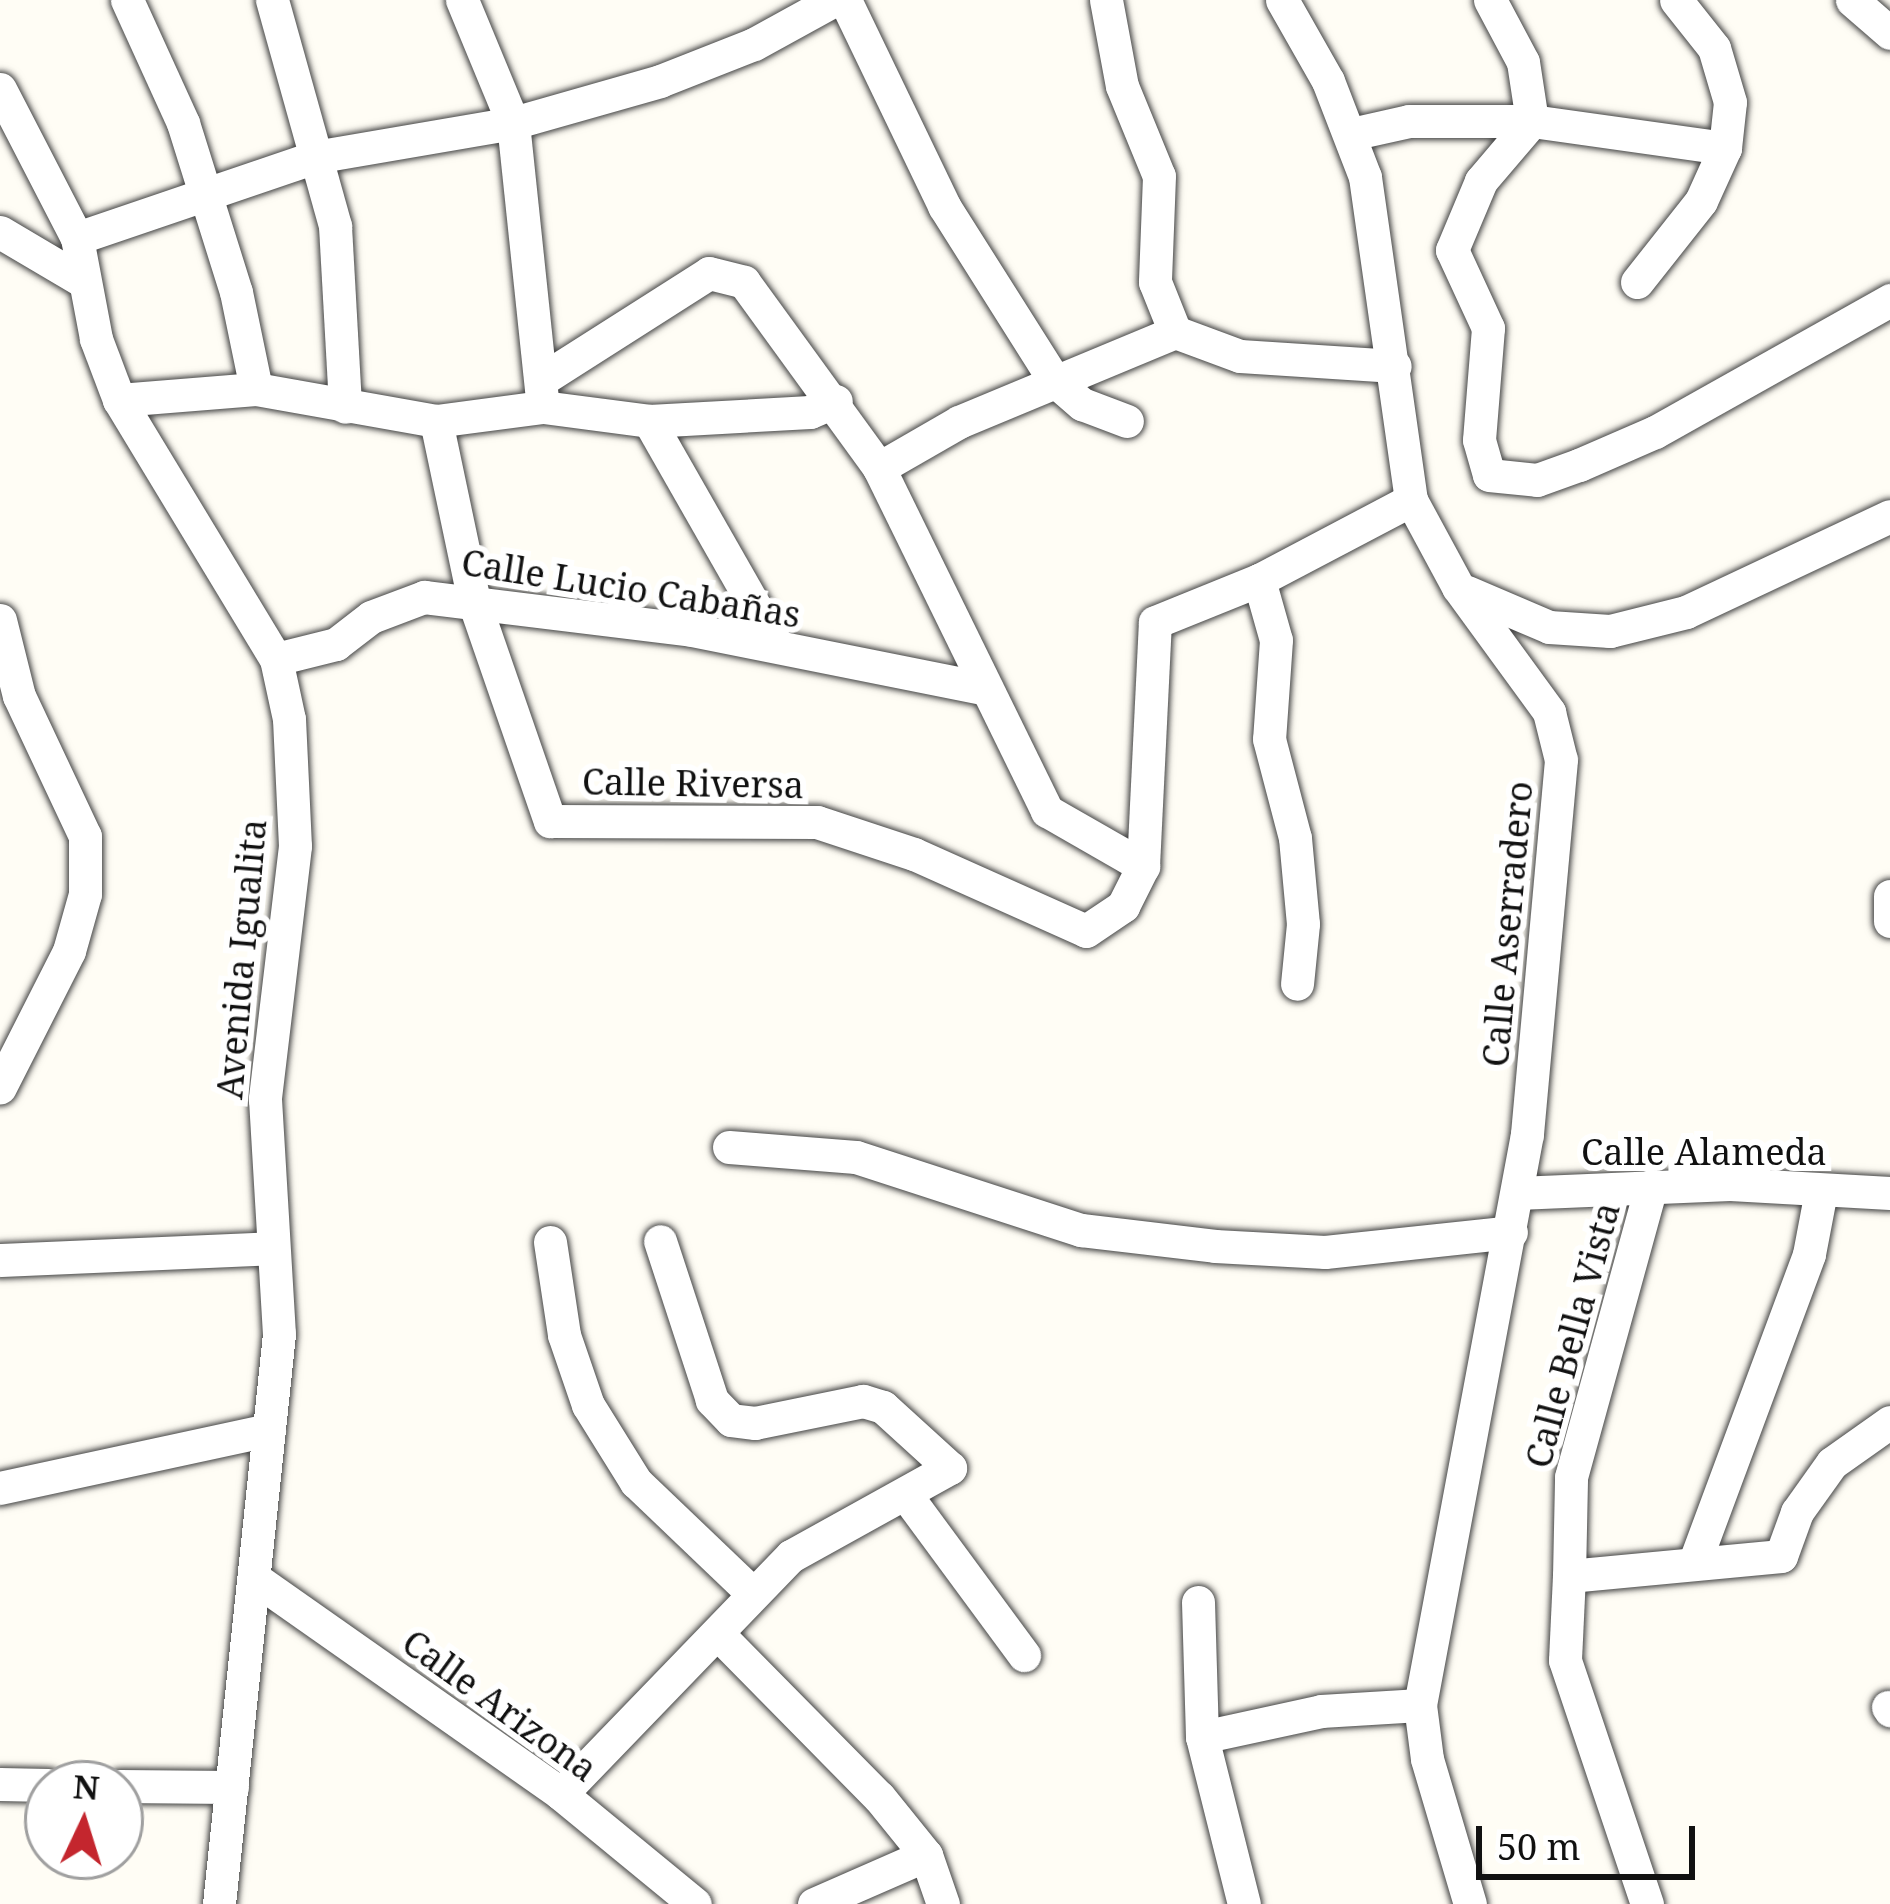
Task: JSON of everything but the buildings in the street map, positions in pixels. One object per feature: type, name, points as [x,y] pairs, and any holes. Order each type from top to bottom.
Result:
[{"type":"street","points":[[127,0],[183,123],[256,389]]},
{"type":"street","points":[[272,0],[335,226],[345,407]]},
{"type":"street","points":[[461,0],[513,123],[542,394]]},
{"type":"street","points":[[77,238],[314,157],[513,123],[717,59],[833,0]]},
{"type":"street","points":[[845,0],[944,206],[1054,380],[1082,404],[1127,421]]},
{"type":"street","points":[[1106,0],[1122,86],[1159,176],[1155,282],[1175,332]]},
{"type":"street","name":"Calle Aserradero","points":[[1282,0],[1351,134],[1396,366],[1411,500],[1458,587],[1549,712],[1561,760],[1517,1193],[1420,1705],[1427,1760],[1470,1904]]},
{"type":"street","points":[[1490,0],[1523,62],[1532,121],[1481,181],[1455,229],[1452,250],[1488,328],[1481,462],[1489,475],[1537,480],[1655,432],[1890,300]]},
{"type":"street","points":[[1637,282],[1701,200],[1725,148],[1730,102],[1714,48],[1676,0]]},
{"type":"street","points":[[1852,0],[1890,33]]},
{"type":"street","name":"Avenida Igualita","points":[[0,88],[77,238],[83,281],[119,400],[276,659],[296,782],[265,1100],[279,1334],[219,1904]]},
{"type":"street","points":[[1351,134],[1409,121],[1532,121],[1725,148]]},
{"type":"street","points":[[0,232],[83,281]]},
{"type":"street","points":[[119,400],[256,389],[436,421],[542,394],[709,274],[728,274],[744,282],[836,400],[879,468],[1047,811],[1143,866],[1155,622],[1259,580],[1411,500]]},
{"type":"street","points":[[879,468],[1054,380],[1175,332],[1240,356],[1396,366]]},
{"type":"street","points":[[542,394],[649,421],[794,414],[836,400]]},
{"type":"street","name":"Calle Riversa","points":[[436,421],[474,602],[550,821],[817,822],[914,854],[1086,931],[1123,906],[1143,866]]},
{"type":"street","points":[[649,421],[777,645]]},
{"type":"street","points":[[1458,587],[1549,627],[1610,631],[1686,612],[1890,516]]},
{"type":"street","points":[[1259,580],[1276,640],[1269,739],[1295,838],[1303,924],[1297,984]]},
{"type":"street","name":"Calle Lucio Cabañas","points":[[276,659],[336,644],[371,617],[424,597],[777,645],[986,689]]},
{"type":"street","points":[[0,620],[20,695],[85,836],[85,894],[69,951],[0,1087]]},
{"type":"street","points":[[1890,896],[1890,921]]},
{"type":"street","points":[[729,1148],[856,1157],[1081,1230],[1215,1246],[1324,1252],[1511,1232]]},
{"type":"street","name":"Calle Alameda","points":[[1517,1193],[1652,1186],[1890,1193]]},
{"type":"street","name":"Calle Bella Vista","points":[[1647,1904],[1565,1660],[1571,1477],[1652,1186]]},
{"type":"street","points":[[1695,1561],[1809,1254],[1821,1191]]},
{"type":"street","points":[[561,1794],[791,1556],[950,1468],[883,1407],[863,1401],[754,1424],[731,1420],[712,1400],[660,1241]]},
{"type":"street","points":[[550,1243],[564,1335],[588,1405],[636,1482],[752,1593]]},
{"type":"street","points":[[0,1260],[272,1248]]},
{"type":"street","points":[[1569,1576],[1695,1561],[1760,1564],[1781,1556],[1797,1512],[1832,1462],[1890,1422]]},
{"type":"street","points":[[0,1488],[269,1430]]},
{"type":"street","points":[[906,1495],[1024,1655]]},
{"type":"street","name":"Calle Arizona","points":[[254,1578],[561,1794],[695,1904]]},
{"type":"street","points":[[1198,1602],[1202,1737],[1244,1904]]},
{"type":"street","points":[[718,1634],[879,1797],[926,1856],[944,1904]]},
{"type":"street","points":[[1202,1737],[1321,1712],[1420,1705]]},
{"type":"street","points":[[144,1786],[232,1787]]},
{"type":"street","points":[[814,1904],[926,1856]]}]
